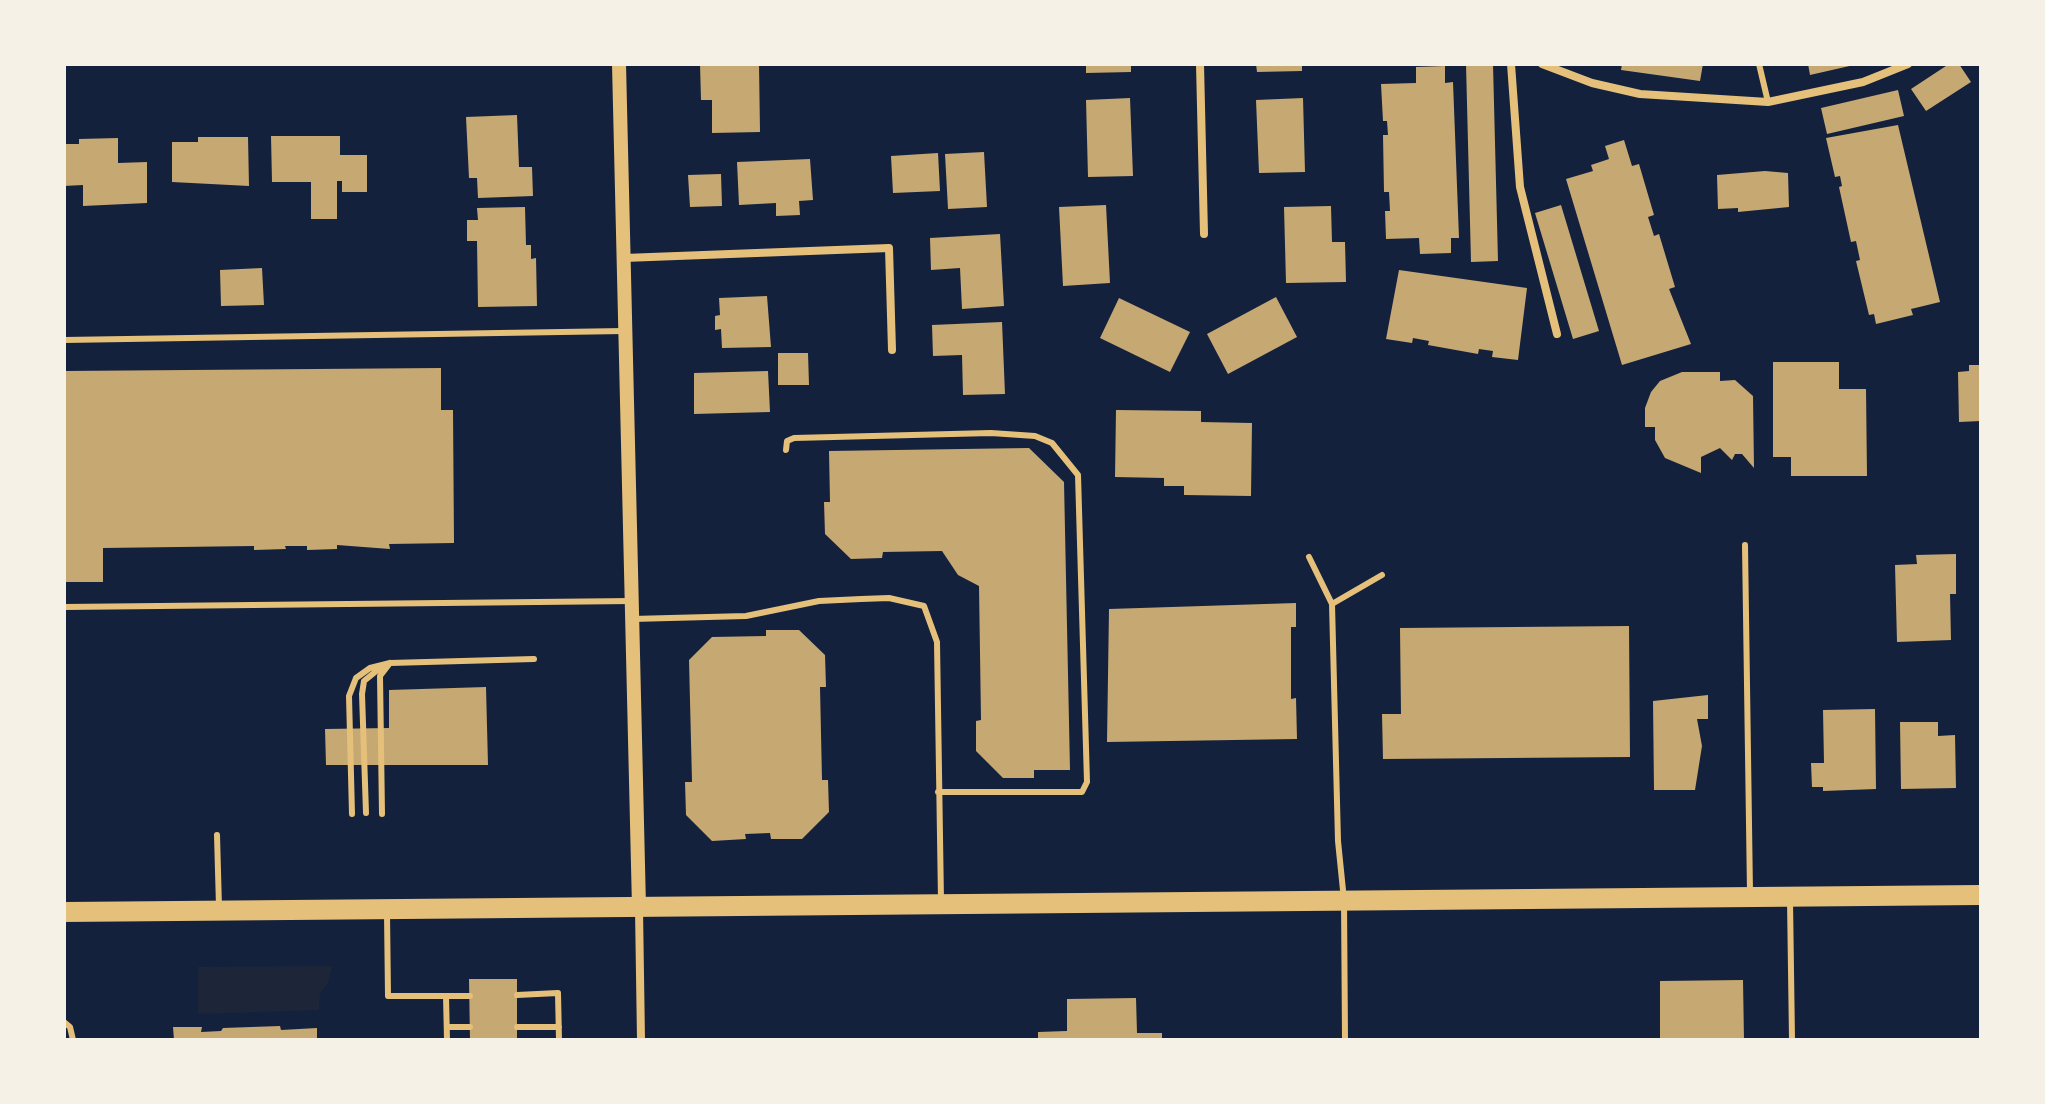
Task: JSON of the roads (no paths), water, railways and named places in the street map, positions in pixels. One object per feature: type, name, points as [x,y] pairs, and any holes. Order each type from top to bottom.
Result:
[{"type":"main road","points":[[64,912],[1981,895]]},
{"type":"street","points":[[619,64],[641,1040]]},
{"type":"street","points":[[1200,64],[1204,234]]},
{"type":"street","points":[[1511,64],[1520,187],[1557,334]]},
{"type":"street","points":[[1542,64],[1592,83],[1640,94],[1768,102],[1863,82],[1908,64]]},
{"type":"street","points":[[624,258],[889,248],[892,350]]},
{"type":"lane","points":[[1759,64],[1768,102]]},
{"type":"lane","points":[[64,340],[626,331]]},
{"type":"lane","points":[[786,450],[787,441],[794,438],[991,433],[1035,436],[1052,443],[1078,475],[1087,782],[1082,792],[938,792]]},
{"type":"lane","points":[[1745,545],[1750,896]]},
{"type":"lane","points":[[1309,557],[1332,604],[1338,841],[1344,900],[1345,1040]]},
{"type":"lane","points":[[1332,604],[1382,575]]},
{"type":"lane","points":[[632,619],[746,616],[819,601],[861,599],[889,598],[924,606],[937,642],[941,904]]},
{"type":"lane","points":[[64,607],[632,601]]},
{"type":"lane","points":[[352,814],[349,696],[356,678],[370,668],[390,663],[534,659]]},
{"type":"lane","points":[[366,813],[364,681],[390,663]]},
{"type":"lane","points":[[382,814],[380,676],[390,663]]},
{"type":"lane","points":[[217,835],[219,911]]},
{"type":"lane","points":[[1790,896],[1792,1040]]},
{"type":"lane","points":[[387,910],[388,996],[470,996]]},
{"type":"lane","points":[[517,995],[558,993],[559,1040]]},
{"type":"lane","points":[[446,996],[447,1040]]},
{"type":"lane","points":[[64,1022],[70,1027],[73,1040]]},
{"type":"lane","points":[[447,1027],[470,1027]]},
{"type":"lane","points":[[517,1027],[559,1027]]}]
